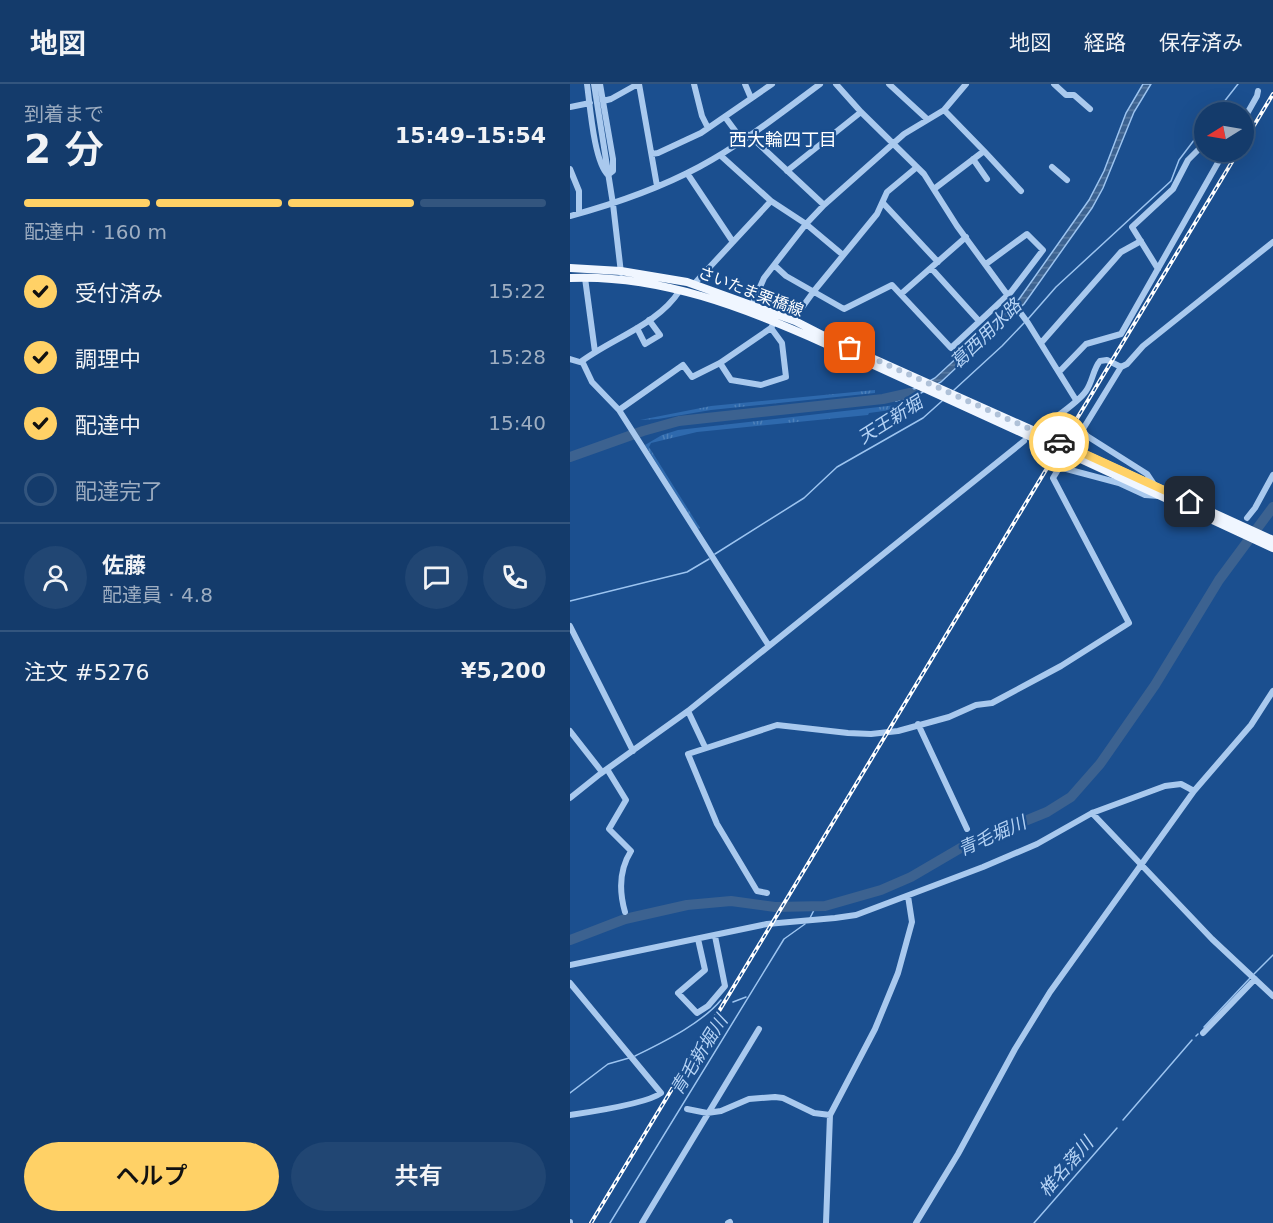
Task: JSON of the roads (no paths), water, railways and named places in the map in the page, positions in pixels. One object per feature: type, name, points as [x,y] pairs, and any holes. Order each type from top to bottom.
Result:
[{"type":"main road","name":"さいたま栗橋線","points":[[570,268],[694,284],[795,321],[953,398],[1055,444],[1159,496],[1243,525]]},
{"type":"main road","name":"さいたま栗橋線","points":[[570,278],[621,275],[680,290],[913,379]]},
{"type":"main road","name":"さいたま栗橋線","points":[[1071,452],[1243,525],[1270,543]]},
{"type":"street","points":[[587,84],[599,159],[603,171],[608,175]]},
{"type":"street","points":[[594,84],[613,204],[621,275]]},
{"type":"street","points":[[600,84],[613,159],[613,171],[608,175]]},
{"type":"street","points":[[603,101],[639,84],[657,186]]},
{"type":"street","points":[[694,84],[702,116],[708,128]]},
{"type":"street","points":[[746,84],[751,98]]},
{"type":"street","points":[[652,154],[708,128],[772,84]]},
{"type":"street","points":[[570,216],[613,204],[687,173],[720,155],[820,84]]},
{"type":"street","points":[[836,84],[861,112],[917,166],[1028,323],[1076,400]]},
{"type":"street","points":[[889,84],[927,119]]},
{"type":"street","points":[[1054,84],[1066,95],[1074,95],[1090,109]]},
{"type":"street","points":[[752,305],[764,278],[806,224],[824,205],[892,143],[944,110],[964,85]]},
{"type":"street","points":[[1254,102],[1258,91]]},
{"type":"street","points":[[570,107],[590,103]]},
{"type":"street","points":[[944,110],[1021,191]]},
{"type":"street","points":[[787,171],[861,112]]},
{"type":"street","points":[[725,117],[741,140]]},
{"type":"street","points":[[749,135],[824,205]]},
{"type":"street","points":[[934,189],[984,151]]},
{"type":"street","points":[[1158,269],[1132,227],[1173,189],[1188,160],[1194,154]]},
{"type":"street","points":[[720,155],[771,201],[806,224],[843,255]]},
{"type":"street","points":[[973,159],[987,179]]},
{"type":"street","points":[[1059,372],[1086,344],[1121,334],[1218,162]]},
{"type":"street","points":[[795,321],[814,291],[877,214],[887,192],[917,166]]},
{"type":"street","points":[[1052,167],[1067,180]]},
{"type":"street","points":[[570,169],[580,196],[579,213]]},
{"type":"street","points":[[687,173],[733,242]]},
{"type":"street","points":[[694,284],[771,201]]},
{"type":"street","points":[[883,203],[938,262]]},
{"type":"street","points":[[774,265],[786,276],[844,309],[892,285],[951,348],[1008,295],[1042,248],[1027,234],[986,264]]},
{"type":"street","points":[[901,294],[966,237]]},
{"type":"street","points":[[1041,343],[1121,252],[1141,241]]},
{"type":"street","points":[[767,893],[757,891],[717,824],[688,754],[777,725],[871,734],[898,731],[949,717],[976,705],[992,703],[1061,666],[1129,623],[1053,478],[1121,367],[1127,364],[1143,346],[1273,242]]},
{"type":"street","points":[[931,268],[979,321]]},
{"type":"street","points":[[585,278],[595,352]]},
{"type":"street","points":[[583,363],[582,361],[595,352],[649,320],[680,290]]},
{"type":"street","points":[[637,328],[645,344],[660,335],[649,320]]},
{"type":"street","points":[[619,410],[683,365],[692,377],[720,363],[773,325],[782,343],[786,377],[761,385],[731,380],[720,363]]},
{"type":"street","points":[[570,359],[583,363],[592,382],[619,410],[769,646]]},
{"type":"street","points":[[1043,427],[1085,393],[1100,361],[1107,360],[1121,367]]},
{"type":"street","points":[[1082,430],[1087,436],[1147,474],[1155,486]]},
{"type":"street","points":[[570,798],[688,711],[1024,441]]},
{"type":"street","points":[[1059,467],[1119,483],[1145,495],[1159,496]]},
{"type":"street","points":[[1243,525],[1273,475]]},
{"type":"street","points":[[570,626],[633,751]]},
{"type":"street","points":[[916,1223],[958,1154],[1033,1017],[1065,969],[1194,791],[1251,725],[1273,691]]},
{"type":"street","points":[[688,711],[705,747]]},
{"type":"street","points":[[918,724],[968,829]]},
{"type":"street","points":[[570,731],[626,800],[609,829],[631,851],[624,862],[620,894],[625,912]]},
{"type":"street","points":[[570,965],[767,924],[856,915],[1037,844],[1092,813],[1172,784],[1181,784],[1194,791]]},
{"type":"street","points":[[1092,813],[1212,939],[1273,996]]},
{"type":"street","points":[[826,1223],[830,1116],[875,1029],[898,973],[912,922],[908,896]]},
{"type":"street","points":[[698,939],[705,970],[678,993],[697,1013],[708,1006],[725,986],[715,936]]},
{"type":"street","points":[[1203,1033],[1256,979]]},
{"type":"street","points":[[570,983],[661,1093],[657,1097],[570,1115]]},
{"type":"street","points":[[642,1223],[759,1029]]},
{"type":"street","points":[[687,1109],[708,1113],[721,1111],[748,1099],[775,1097],[783,1098],[814,1113],[830,1116]]},
{"type":"water","points":[[1143,84],[1151,84],[1134,112],[1103,188],[1092,208],[1024,304],[941,382],[921,393],[896,401],[896,394],[917,388],[935,378],[1017,302],[1089,200],[1104,171],[1126,113]]},
{"type":"waterway","name":"天王新堀","points":[[1224,102],[1238,84]]},
{"type":"waterway","name":"天王新堀","points":[[1028,319],[1056,287],[1171,181],[1179,160],[1194,140]]},
{"type":"waterway","name":"天王新堀","points":[[954,390],[1024,323]]},
{"type":"waterway","name":"葛西用水路","points":[[570,457],[679,421],[883,399],[910,393]]},
{"type":"waterway","name":"天王新堀","points":[[715,554],[804,498],[837,467],[923,418],[942,401]]},
{"type":"waterway","name":"青毛堀川","points":[[570,940],[625,919],[687,905],[731,901],[775,907],[825,906],[881,890],[911,877],[964,846],[1047,812],[1071,797],[1100,764],[1155,685],[1219,580],[1273,507]]},
{"type":"waterway","name":"天王新堀","points":[[570,601],[687,572],[709,559]]},
{"type":"waterway","name":"青毛新堀川","points":[[810,918],[816,906]]},
{"type":"waterway","name":"青毛新堀川","points":[[610,1223],[784,939],[805,924]]},
{"type":"waterway","name":"椎名落川","points":[[1254,974],[1273,955]]},
{"type":"waterway","name":"椎名落川","points":[[1204,1027],[1251,977]]},
{"type":"waterway","points":[[733,1002],[746,997]]},
{"type":"waterway","points":[[635,1056],[692,1025],[721,1000]]},
{"type":"waterway","name":"椎名落川","points":[[1123,1120],[1192,1040]]},
{"type":"waterway","points":[[570,1093],[608,1064],[629,1058]]},
{"type":"waterway","name":"椎名落川","points":[[1034,1223],[1117,1128]]},
{"type":"railway","points":[[1254,125],[1273,94]]},
{"type":"railway","points":[[591,1223],[1232,162]]},
{"type":"district","name":"西大輪四丁目","points":[[783,140]]}]
